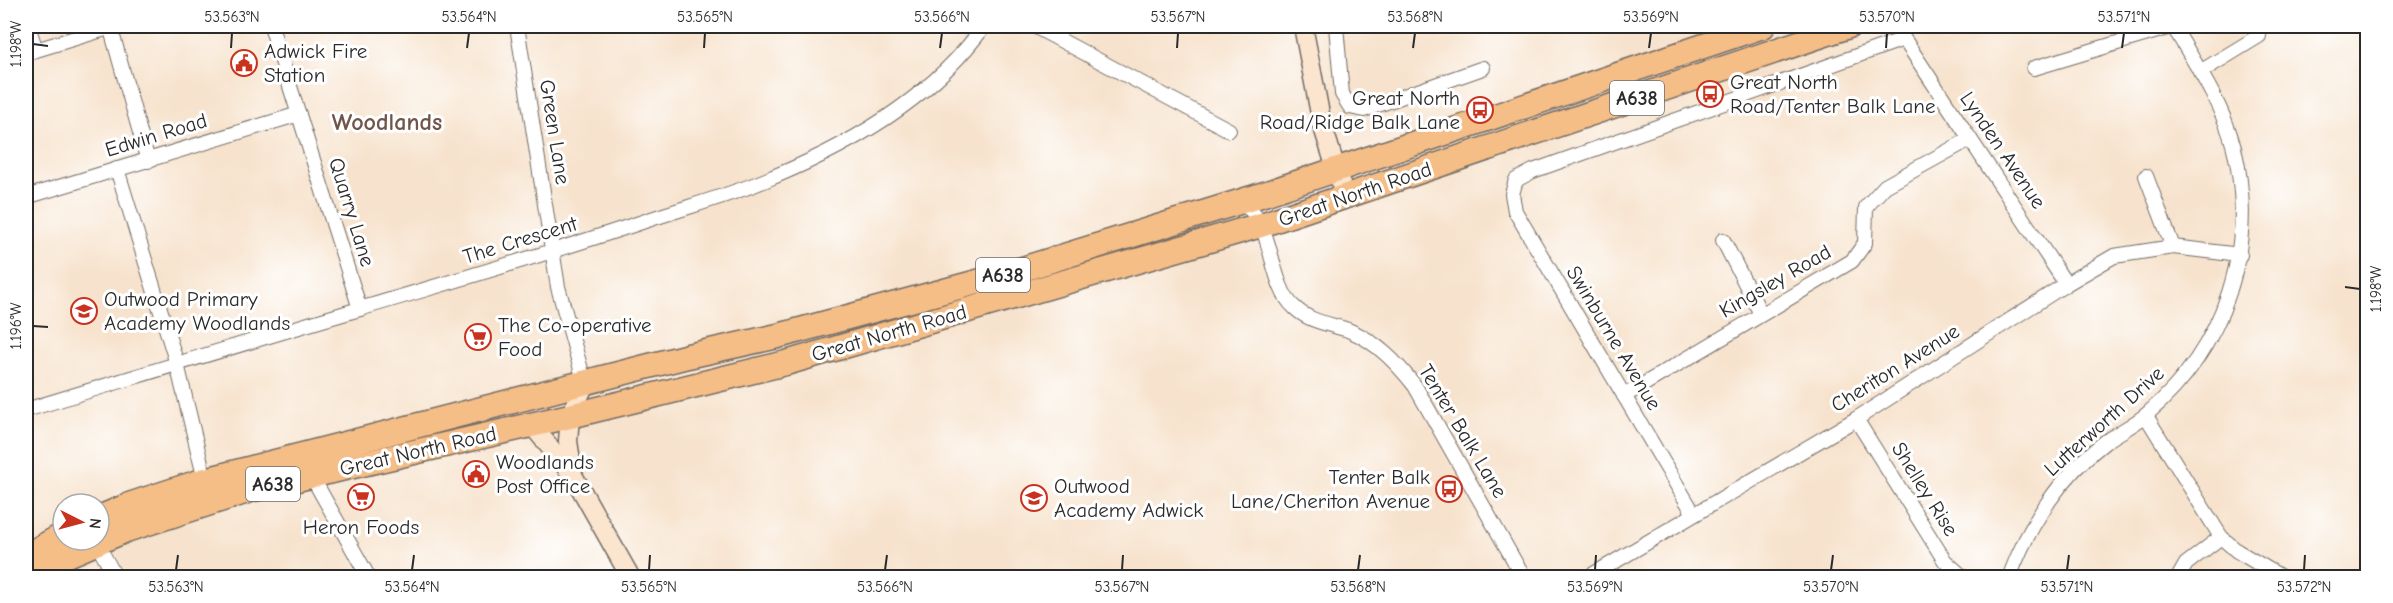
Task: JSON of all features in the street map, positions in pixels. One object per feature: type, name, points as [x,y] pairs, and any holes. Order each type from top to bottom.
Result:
[{"type":"highway","name":"Great North Road","points":[[111,513],[205,480],[688,356],[778,336],[1003,275],[1234,204],[1763,26]]},
{"type":"highway","name":"Great North Road","points":[[111,535],[158,518],[254,489],[786,363],[1261,225],[1849,26]]},
{"type":"highway","points":[[26,556],[51,542]]},
{"type":"highway","name":"Great North Road","points":[[26,578],[74,552]]},
{"type":"street","points":[[28,26],[31,51],[112,26],[148,161]]},
{"type":"street","name":"Quarry Lane","points":[[271,26],[360,309]]},
{"type":"street","name":"Green Lane","points":[[517,26],[558,287],[585,384]]},
{"type":"street","name":"The Crescent","points":[[26,410],[553,253],[772,178],[839,147],[888,116],[933,82],[967,48],[984,26]]},
{"type":"street","points":[[1034,26],[1229,130]]},
{"type":"street","points":[[1302,26],[1317,103],[1345,197]]},
{"type":"street","points":[[1336,26],[1342,94],[1350,107],[1364,110],[1483,68]]},
{"type":"street","points":[[2034,68],[2173,26]]},
{"type":"street","name":"Lutterworth Drive","points":[[2009,578],[2018,553],[2041,511],[2072,472],[2104,443],[2146,416],[2173,390],[2204,350],[2226,305],[2240,255],[2242,195],[2234,146],[2211,90],[2173,26]]},
{"type":"street","points":[[2200,72],[2259,36]]},
{"type":"street","name":"Lynden Avenue","points":[[1516,180],[1533,171],[1904,39],[2066,284]]},
{"type":"street","name":"Edwin Road","points":[[26,197],[299,114]]},
{"type":"street","name":"Kingsley Road","points":[[1624,396],[1852,261],[1865,243],[1866,207],[1885,186],[1970,139]]},
{"type":"street","points":[[117,169],[177,364],[205,480]]},
{"type":"street","points":[[2146,176],[2173,247]]},
{"type":"street","name":"Swinburne Avenue","points":[[1516,180],[1512,194],[1515,211],[1694,514]]},
{"type":"street","points":[[1261,225],[1273,191]]},
{"type":"street","name":"Tenter Balk Lane","points":[[1234,204],[1248,208],[1261,225],[1283,292],[1293,307],[1312,320],[1350,331],[1370,342],[1395,361],[1415,386],[1524,578]]},
{"type":"street","points":[[1723,240],[1761,314]]},
{"type":"street","name":"Cheriton Avenue","points":[[1587,578],[1856,419],[2066,284],[2114,256],[2173,247],[2240,255]]},
{"type":"street","points":[[573,477],[568,441],[570,416],[585,384]]},
{"type":"street","points":[[2146,416],[2221,537],[2237,551],[2283,578]]},
{"type":"street","name":"Shelley Rise","points":[[1856,419],[1946,561],[1964,578]]},
{"type":"street","points":[[532,425],[573,477],[631,578]]},
{"type":"street","points":[[311,475],[369,578]]},
{"type":"street","points":[[2178,578],[2186,564],[2221,537]]},
{"type":"street","points":[[101,552],[116,578]]},
{"type":"place","name":"Adwick Fire Station","points":[[244,63]]},
{"type":"place","name":"Great North Road/Tenter Balk Lane","points":[[1710,94]]},
{"type":"place","name":"Great North Road/Ridge Balk Lane","points":[[1480,110]]},
{"type":"place","name":"Outwood Primary Academy Woodlands","points":[[84,311]]},
{"type":"place","name":"The Co-operative Food","points":[[478,337]]},
{"type":"place","name":"Woodlands Post Office","points":[[476,474]]},
{"type":"place","name":"Tenter Balk Lane/Cheriton Avenue","points":[[1449,489]]},
{"type":"place","name":"Heron Foods","points":[[361,497]]},
{"type":"place","name":"Outwood Academy Adwick","points":[[1034,498]]},
{"type":"district","name":"Woodlands","points":[[387,122]]}]
